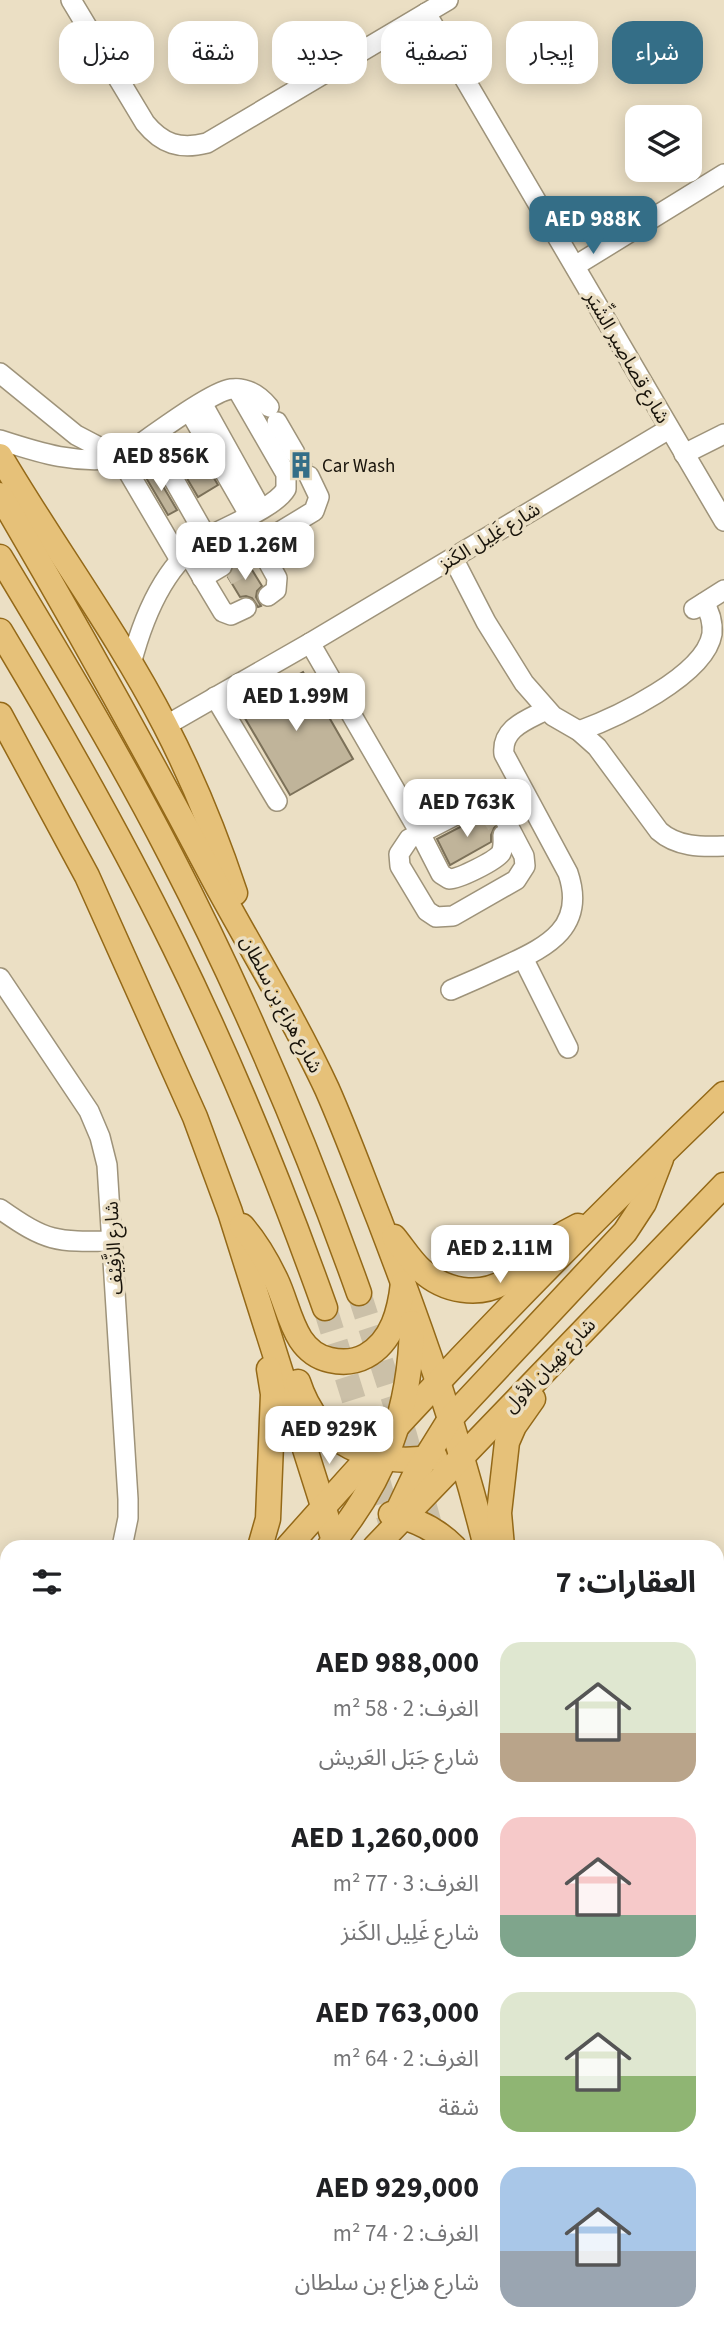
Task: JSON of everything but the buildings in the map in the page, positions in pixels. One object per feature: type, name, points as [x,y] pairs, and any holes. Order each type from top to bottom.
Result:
[{"type":"main road","points":[[0,456],[131,664],[165,726],[216,838],[256,953]]},
{"type":"main road","name":"شارع هزاع بن سلطان","points":[[0,495],[116,696],[213,878],[282,999],[323,1081],[407,1292],[450,1419],[466,1449],[485,1540]]},
{"type":"main road","name":"شارع هزاع بن سلطان","points":[[0,557],[132,782],[208,930],[274,1073],[333,1219],[359,1293]]},
{"type":"main road","points":[[0,631],[99,801],[174,947],[257,1131],[325,1308]]},
{"type":"main road","points":[[0,715],[66,836],[119,943],[195,1117],[230,1212],[320,1514],[331,1540]]},
{"type":"main road","points":[[337,1540],[358,1510],[378,1457],[399,1423],[595,1219],[724,1094]]},
{"type":"main road","points":[[390,1531],[424,1459],[450,1419],[625,1232],[652,1187],[662,1153]]},
{"type":"main road","name":"شارع نهيان الأول","points":[[390,1531],[466,1449],[724,1185]]},
{"type":"main road","points":[[230,1212],[268,1264],[302,1342],[325,1359],[353,1361],[378,1348],[396,1319],[407,1292]]},
{"type":"main road","points":[[379,1219],[429,1277],[454,1288],[475,1290],[486,1289],[506,1281],[555,1238],[595,1219]]},
{"type":"main road","points":[[243,1253],[272,1308],[302,1392],[314,1417],[333,1437],[378,1457],[424,1459],[466,1449]]},
{"type":"main road","points":[[243,1253],[248,1294],[271,1374],[273,1394],[268,1519],[262,1540]]},
{"type":"main road","points":[[399,1423],[411,1360],[407,1292]]},
{"type":"main road","points":[[501,1540],[499,1513],[507,1442],[514,1426],[534,1397],[542,1372]]},
{"type":"main road","points":[[295,1540],[378,1457]]},
{"type":"main road","points":[[320,1514],[358,1510],[390,1531],[427,1527],[445,1540]]},
{"type":"street","points":[[71,0],[149,128],[165,142],[193,147],[206,143],[447,0]]},
{"type":"street","name":"شارع قصاصِير الشِّيَر","points":[[426,13],[724,521]]},
{"type":"street","points":[[575,266],[724,174]]},
{"type":"street","points":[[0,373],[76,435],[120,458],[183,556],[225,614],[234,614],[246,608]]},
{"type":"street","points":[[0,440],[60,458],[84,461],[120,458],[222,391],[237,389],[258,396],[273,414],[295,453]]},
{"type":"street","points":[[131,664],[142,627],[166,579],[183,556],[207,538],[280,498],[286,489],[287,479],[237,389]]},
{"type":"street","points":[[196,407],[251,514],[254,554],[278,583],[276,590],[268,596]]},
{"type":"street","name":"شارع غَلِيل الكَنز","points":[[165,726],[310,643],[669,429]]},
{"type":"street","points":[[684,454],[724,434]]},
{"type":"street","points":[[150,438],[207,538]]},
{"type":"street","points":[[254,554],[314,511],[319,497],[309,476]]},
{"type":"street","points":[[453,558],[505,653],[546,710],[579,731],[597,747],[665,836],[688,845],[724,846]]},
{"type":"street","points":[[205,583],[225,571]]},
{"type":"street","points":[[579,731],[644,701],[684,672],[702,655],[712,633],[711,617],[699,606],[724,590]]},
{"type":"street","points":[[310,643],[441,874],[449,879],[458,878],[499,855],[503,846],[503,835]]},
{"type":"street","points":[[215,697],[277,802]]},
{"type":"street","points":[[452,990],[523,958],[551,942],[560,933],[572,910],[573,898],[568,873],[504,754],[505,740],[513,728],[546,710]]},
{"type":"street","points":[[487,802],[500,810],[524,856],[525,866],[516,880],[448,918],[436,917],[427,911],[400,866],[401,848],[409,839],[420,833],[487,802]]},
{"type":"street","points":[[523,958],[568,1048]]},
{"type":"street","name":"شارع الزَّفِيْف","points":[[0,978],[74,1086],[93,1119],[107,1165],[128,1499],[123,1540]]},
{"type":"street","points":[[0,1209],[30,1230],[51,1238],[73,1242],[112,1241]]},
{"type":"tunnel","points":[[295,453],[309,476]]},
{"type":"tunnel","points":[[227,576],[249,564]]},
{"type":"tunnel","points":[[486,809],[503,835]]},
{"type":"tunnel","points":[[359,1293],[405,1435],[434,1540]]},
{"type":"tunnel","points":[[325,1308],[395,1540]]},
{"type":"place","name":"Car Wash","points":[[301,465]]}]
